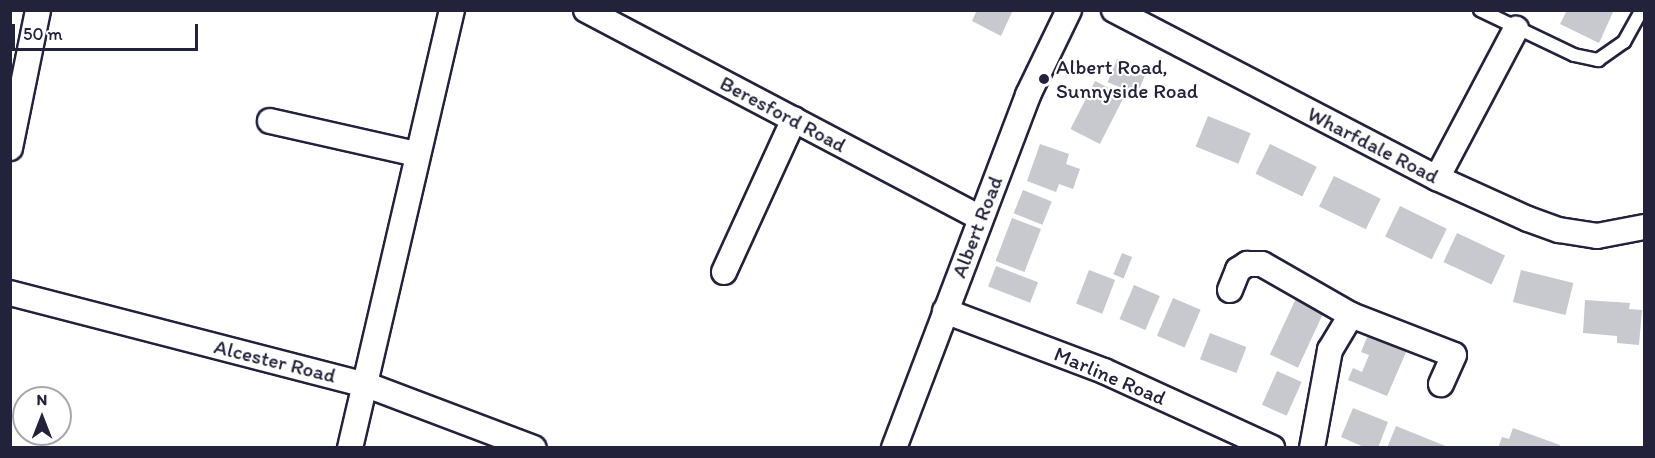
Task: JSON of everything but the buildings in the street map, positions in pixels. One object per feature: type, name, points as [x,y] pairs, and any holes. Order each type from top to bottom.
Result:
[{"type":"street","points":[[10,148],[38,10]]},
{"type":"street","points":[[350,447],[367,385],[417,154],[452,10]]},
{"type":"street","name":"Beresford Road","points":[[586,10],[980,218]]},
{"type":"street","name":"Albert Road","points":[[894,447],[1028,95],[1069,10]]},
{"type":"street","name":"Wharfdale Road","points":[[1114,10],[1437,178],[1559,230],[1597,236],[1644,227]]},
{"type":"street","points":[[1437,178],[1516,28]]},
{"type":"street","points":[[724,272],[794,119]]},
{"type":"street","points":[[270,121],[417,154]]},
{"type":"street","points":[[1230,290],[1238,270],[1248,264],[1262,264],[1351,315],[1454,355],[1442,384]]},
{"type":"street","name":"Alcester Road","points":[[10,293],[367,385],[534,447]]},
{"type":"street","name":"Marline Road","points":[[945,311],[1104,371],[1272,447]]},
{"type":"street","points":[[1312,447],[1330,350],[1351,315]]},
{"type":"lane","points":[[1480,10],[1574,55],[1598,60],[1624,42],[1642,10]]},
{"type":"place","name":"Albert Road, Sunnyside Road","points":[[1044,79]]}]
